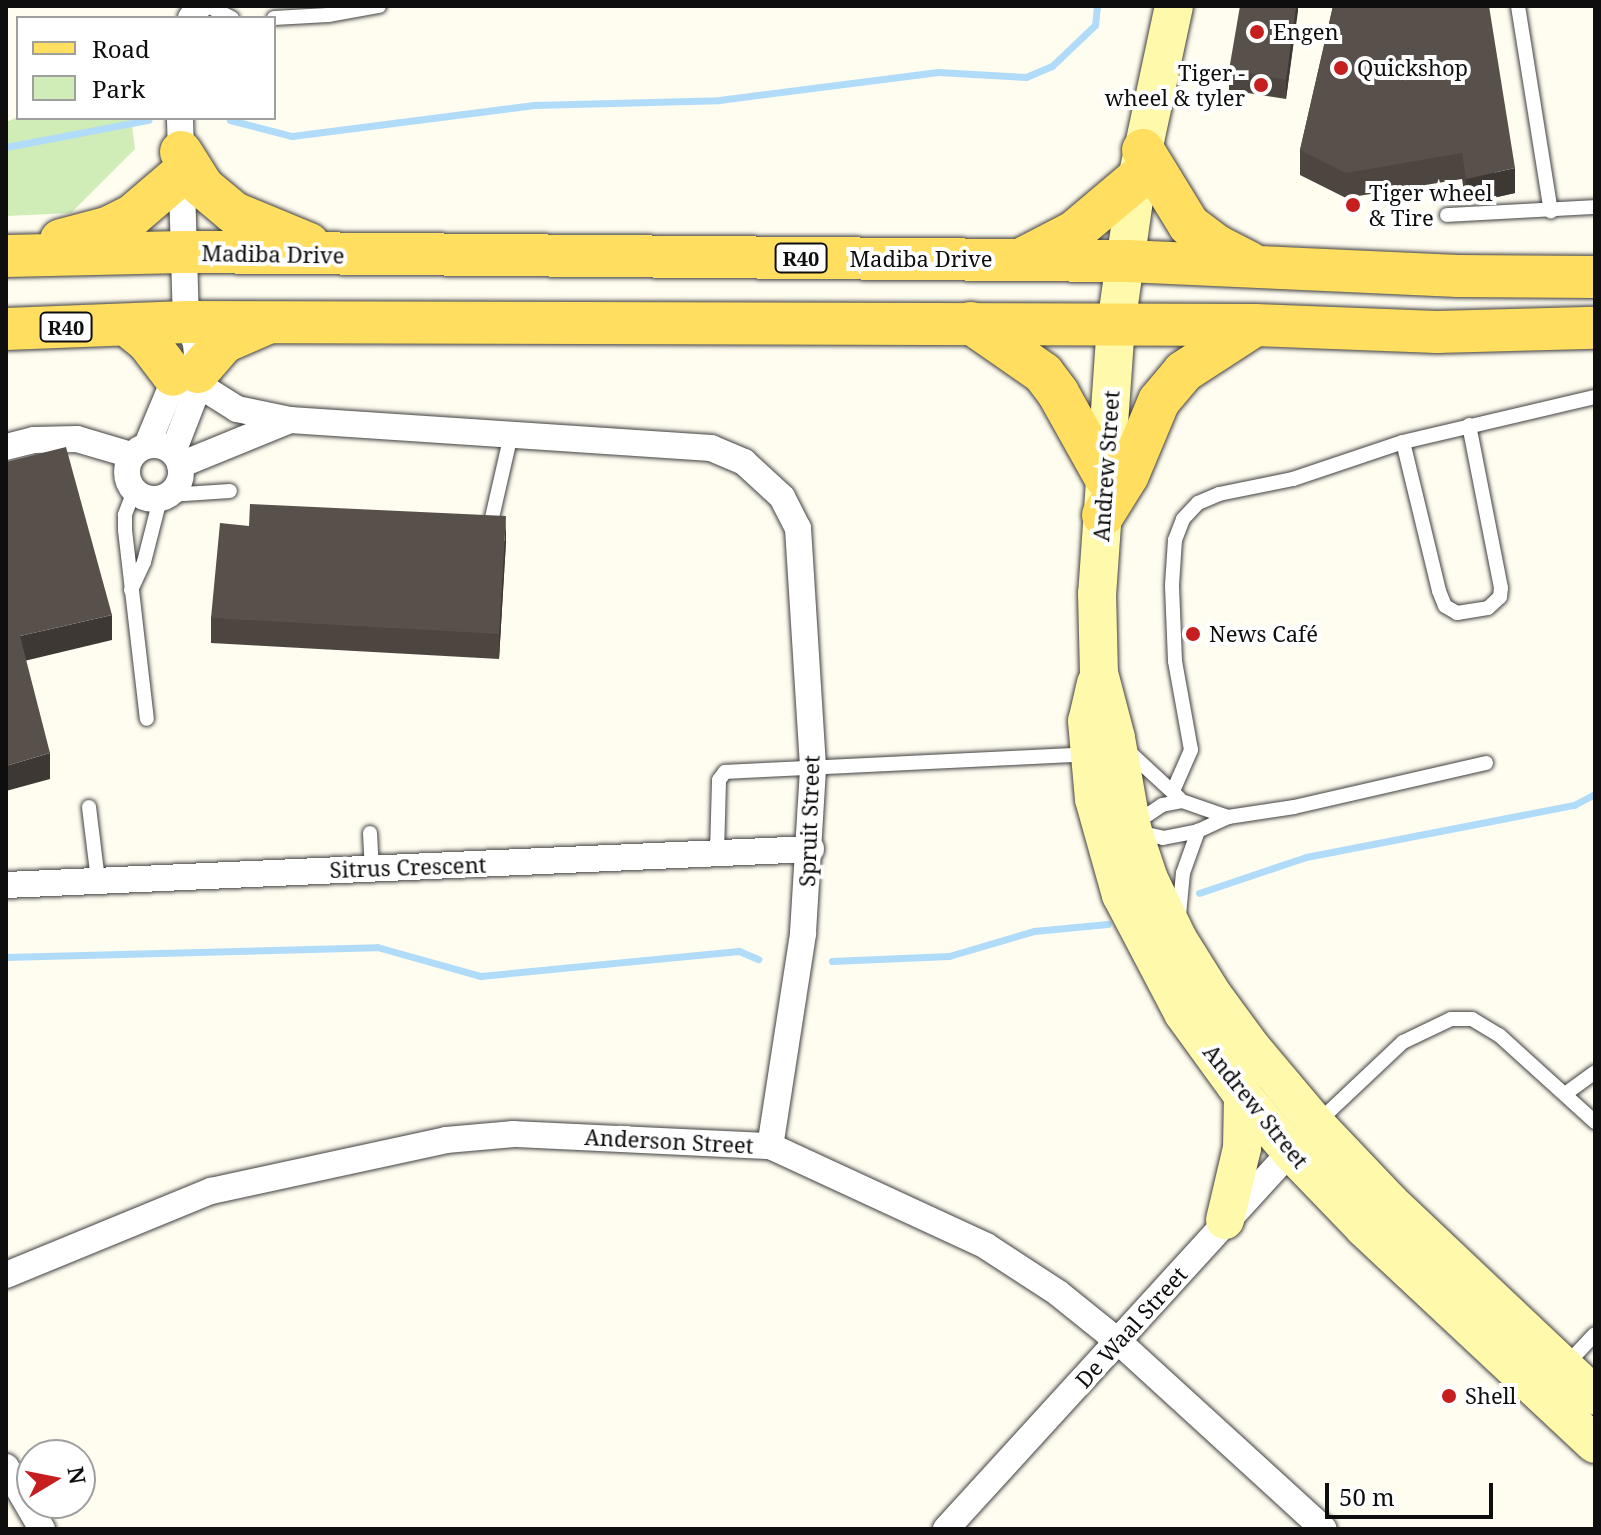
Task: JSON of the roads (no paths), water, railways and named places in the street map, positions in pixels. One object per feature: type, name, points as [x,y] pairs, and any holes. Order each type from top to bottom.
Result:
[{"type":"main road","name":"Andrew Street","points":[[1174,6],[1140,165],[1116,324],[1097,593],[1102,746],[1094,799],[1112,867],[1121,895],[1183,1013],[1243,1096],[1290,1151],[1375,1239],[1595,1444]]},
{"type":"main road","points":[[6,255],[107,228],[132,216],[181,148],[203,187],[234,213],[272,231],[344,255]]},
{"type":"main road","points":[[1019,260],[1074,232],[1140,165],[1189,225],[1217,246],[1256,266]]},
{"type":"main road","name":"Madiba Drive","points":[[6,255],[183,252],[1126,261],[1458,276],[1595,277]]},
{"type":"main road","name":"R40","points":[[6,329],[186,322],[1255,325],[1437,332],[1595,328]]},
{"type":"main road","points":[[971,323],[1043,373],[1058,393],[1104,496],[1128,475],[1159,401],[1183,372],[1255,325]]},
{"type":"main road","points":[[127,325],[190,377],[224,342],[266,324]]},
{"type":"main road","name":"Andrew Street","points":[[1102,746],[1149,879],[1178,939],[1229,1016],[1316,1124],[1390,1202],[1595,1396]]},
{"type":"main road","points":[[1225,1220],[1242,1148],[1243,1096]]},
{"type":"street","points":[[181,148],[186,322],[174,344],[190,377],[185,458],[180,482],[165,497],[151,499],[134,491],[126,473],[190,377]]},
{"type":"street","points":[[190,377],[237,409],[290,420],[511,435]]},
{"type":"street","points":[[6,447],[34,440],[77,439],[139,450],[156,444],[185,458],[290,420]]},
{"type":"street","name":"Spruit Street","points":[[511,435],[711,448],[744,462],[782,497],[798,528],[813,769],[811,849],[803,934],[770,1146]]},
{"type":"street","name":"Sitrus Crescent","points":[[6,885],[811,849]]},
{"type":"street","name":"De Waal Street","points":[[946,1529],[1119,1342],[1225,1220],[1316,1124]]},
{"type":"street","name":"Anderson Street","points":[[6,1275],[211,1191],[446,1140],[514,1134],[770,1146],[986,1246],[1058,1293],[1119,1342],[1324,1529]]},
{"type":"street","points":[[6,1467],[42,1529]]},
{"type":"lane","points":[[208,6],[228,16]]},
{"type":"lane","points":[[276,18],[379,6]]},
{"type":"lane","points":[[1518,6],[1551,211]]},
{"type":"lane","points":[[1447,215],[1595,207]]},
{"type":"lane","points":[[1112,867],[1132,828],[1145,813],[1178,796],[1191,750],[1175,661],[1172,585],[1175,540],[1183,519],[1198,503],[1219,494],[1293,479],[1403,442],[1595,397]]},
{"type":"lane","points":[[1403,442],[1445,606],[1457,613],[1488,608],[1497,602],[1501,588],[1469,425]]},
{"type":"lane","points":[[491,522],[511,435]]},
{"type":"lane","points":[[134,491],[125,515],[147,719]]},
{"type":"lane","points":[[131,590],[144,562],[165,497],[230,491]]},
{"type":"lane","points":[[717,853],[721,776],[743,770],[813,769],[1102,746],[1178,796],[1228,817]]},
{"type":"lane","points":[[1094,799],[1132,828],[1148,837],[1163,838],[1198,831],[1228,817],[1294,807],[1486,763]]},
{"type":"lane","points":[[89,807],[98,880]]},
{"type":"lane","points":[[1178,939],[1180,886],[1198,831]]},
{"type":"lane","points":[[370,833],[372,868]]},
{"type":"lane","points":[[1316,1124],[1403,1042],[1451,1019],[1472,1019],[1499,1035],[1595,1122]]},
{"type":"lane","points":[[1565,1094],[1595,1072]]},
{"type":"lane","points":[[1564,1367],[1595,1334]]},
{"type":"waterway","points":[[230,120],[292,136],[534,105],[719,100],[938,72],[1026,77],[1052,66],[1095,25],[1097,6]]},
{"type":"waterway","points":[[6,147],[148,120]]},
{"type":"waterway","points":[[1199,893],[1306,857],[1574,805],[1595,794]]},
{"type":"waterway","points":[[832,961],[949,956],[1034,931],[1108,924]]},
{"type":"waterway","points":[[6,957],[377,947],[480,976],[739,951],[758,959]]},
{"type":"place","name":"Engen","points":[[1257,32]]},
{"type":"place","name":"Quickshop","points":[[1341,68]]},
{"type":"place","name":"Tiger - wheel & tyler","points":[[1261,85]]},
{"type":"place","name":"Tiger wheel & Tire","points":[[1353,205]]},
{"type":"place","name":"News Café","points":[[1193,634]]},
{"type":"place","name":"Shell","points":[[1449,1396]]}]
